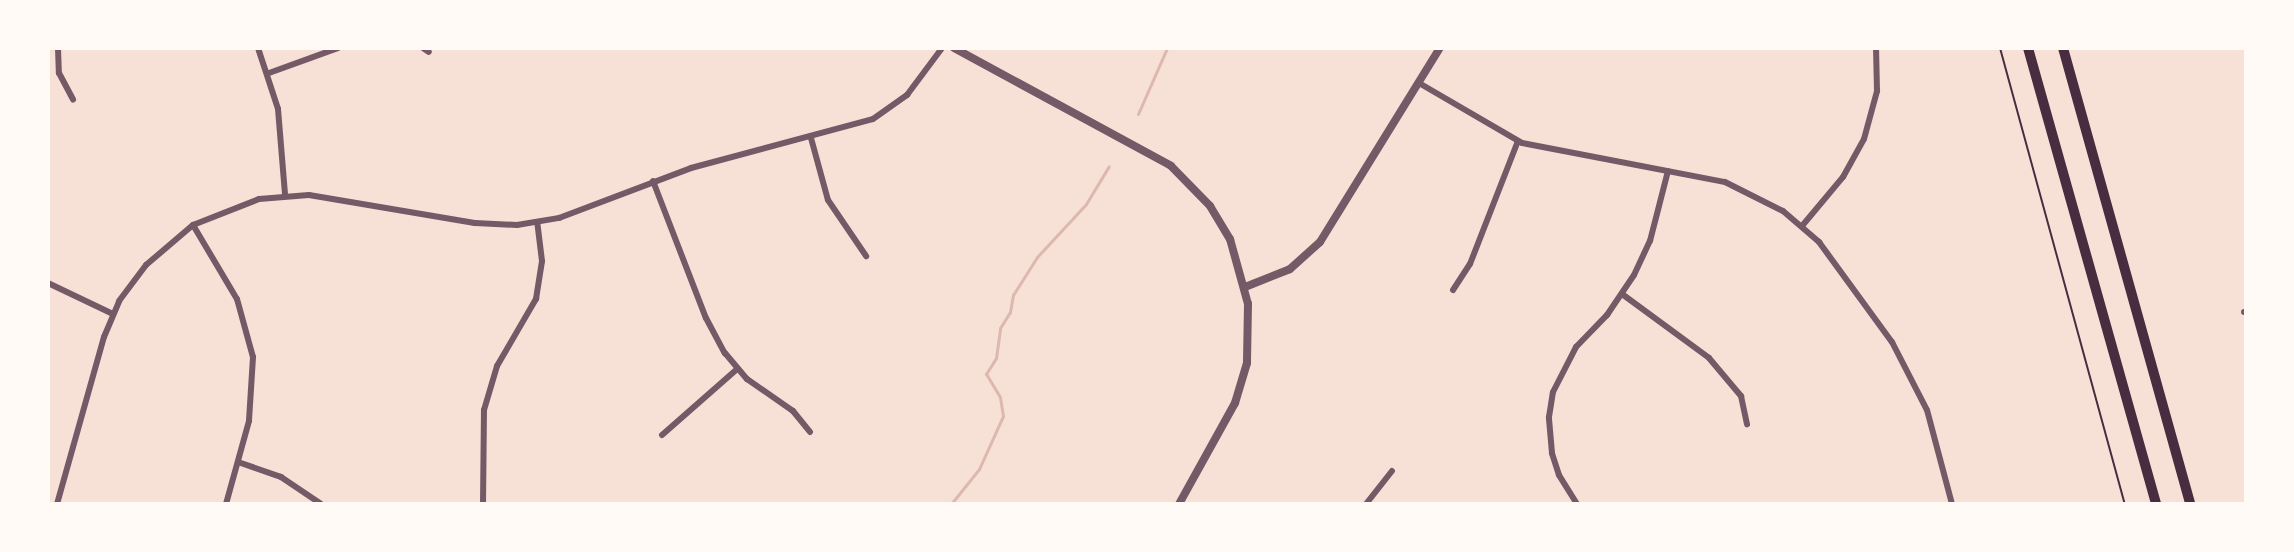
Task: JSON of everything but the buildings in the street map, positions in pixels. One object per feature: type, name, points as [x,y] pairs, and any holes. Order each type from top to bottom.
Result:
[{"type":"highway","points":[[2028,48],[2156,504]]},
{"type":"highway","points":[[2063,48],[2190,504]]},
{"type":"street","points":[[58,48],[59,72],[73,99]]},
{"type":"street","points":[[258,48],[269,73],[278,109],[285,195]]},
{"type":"street","points":[[269,73],[338,48]]},
{"type":"street","points":[[57,504],[113,314],[146,265],[193,225],[236,205],[285,195],[324,196],[475,223],[537,223],[589,208],[653,181],[855,126],[892,108],[921,80],[942,48]]},
{"type":"street","points":[[954,48],[1171,166],[1217,216],[1235,251],[1245,286],[1250,326],[1240,390],[1179,504]]},
{"type":"street","points":[[1245,286],[1290,268],[1320,242],[1440,48]]},
{"type":"street","points":[[1802,226],[1843,177],[1864,139],[1877,91],[1876,48]]},
{"type":"street","points":[[1419,83],[1518,141],[1739,187],[1766,200],[1802,226],[1875,317],[1911,376],[1940,447],[1952,504]]},
{"type":"street","points":[[811,138],[828,200],[866,256]]},
{"type":"street","points":[[1453,290],[1470,264],[1518,141]]},
{"type":"street","points":[[1577,504],[1555,464],[1549,429],[1550,404],[1568,357],[1622,294],[1650,241],[1668,171]]},
{"type":"street","points":[[653,181],[706,318],[737,369],[793,411],[810,432]]},
{"type":"street","points":[[483,504],[484,410],[497,366],[536,299],[542,261],[537,223]]},
{"type":"street","points":[[193,225],[237,299],[253,357],[253,401],[226,504]]},
{"type":"street","points":[[48,283],[113,314]]},
{"type":"street","points":[[1622,294],[1709,358],[1742,396],[1747,424]]},
{"type":"street","points":[[662,435],[737,369]]},
{"type":"street","points":[[238,462],[281,477],[321,504]]},
{"type":"street","points":[[1366,504],[1392,471]]},
{"type":"path","points":[[2000,48],[2125,504]]},
{"type":"waterway","points":[[1138,114],[1167,48]]},
{"type":"waterway","points":[[951,504],[979,469],[1003,416],[1000,397],[986,374],[996,358],[1000,328],[1010,312],[1013,295],[1037,257],[1086,204],[1109,166]]}]
